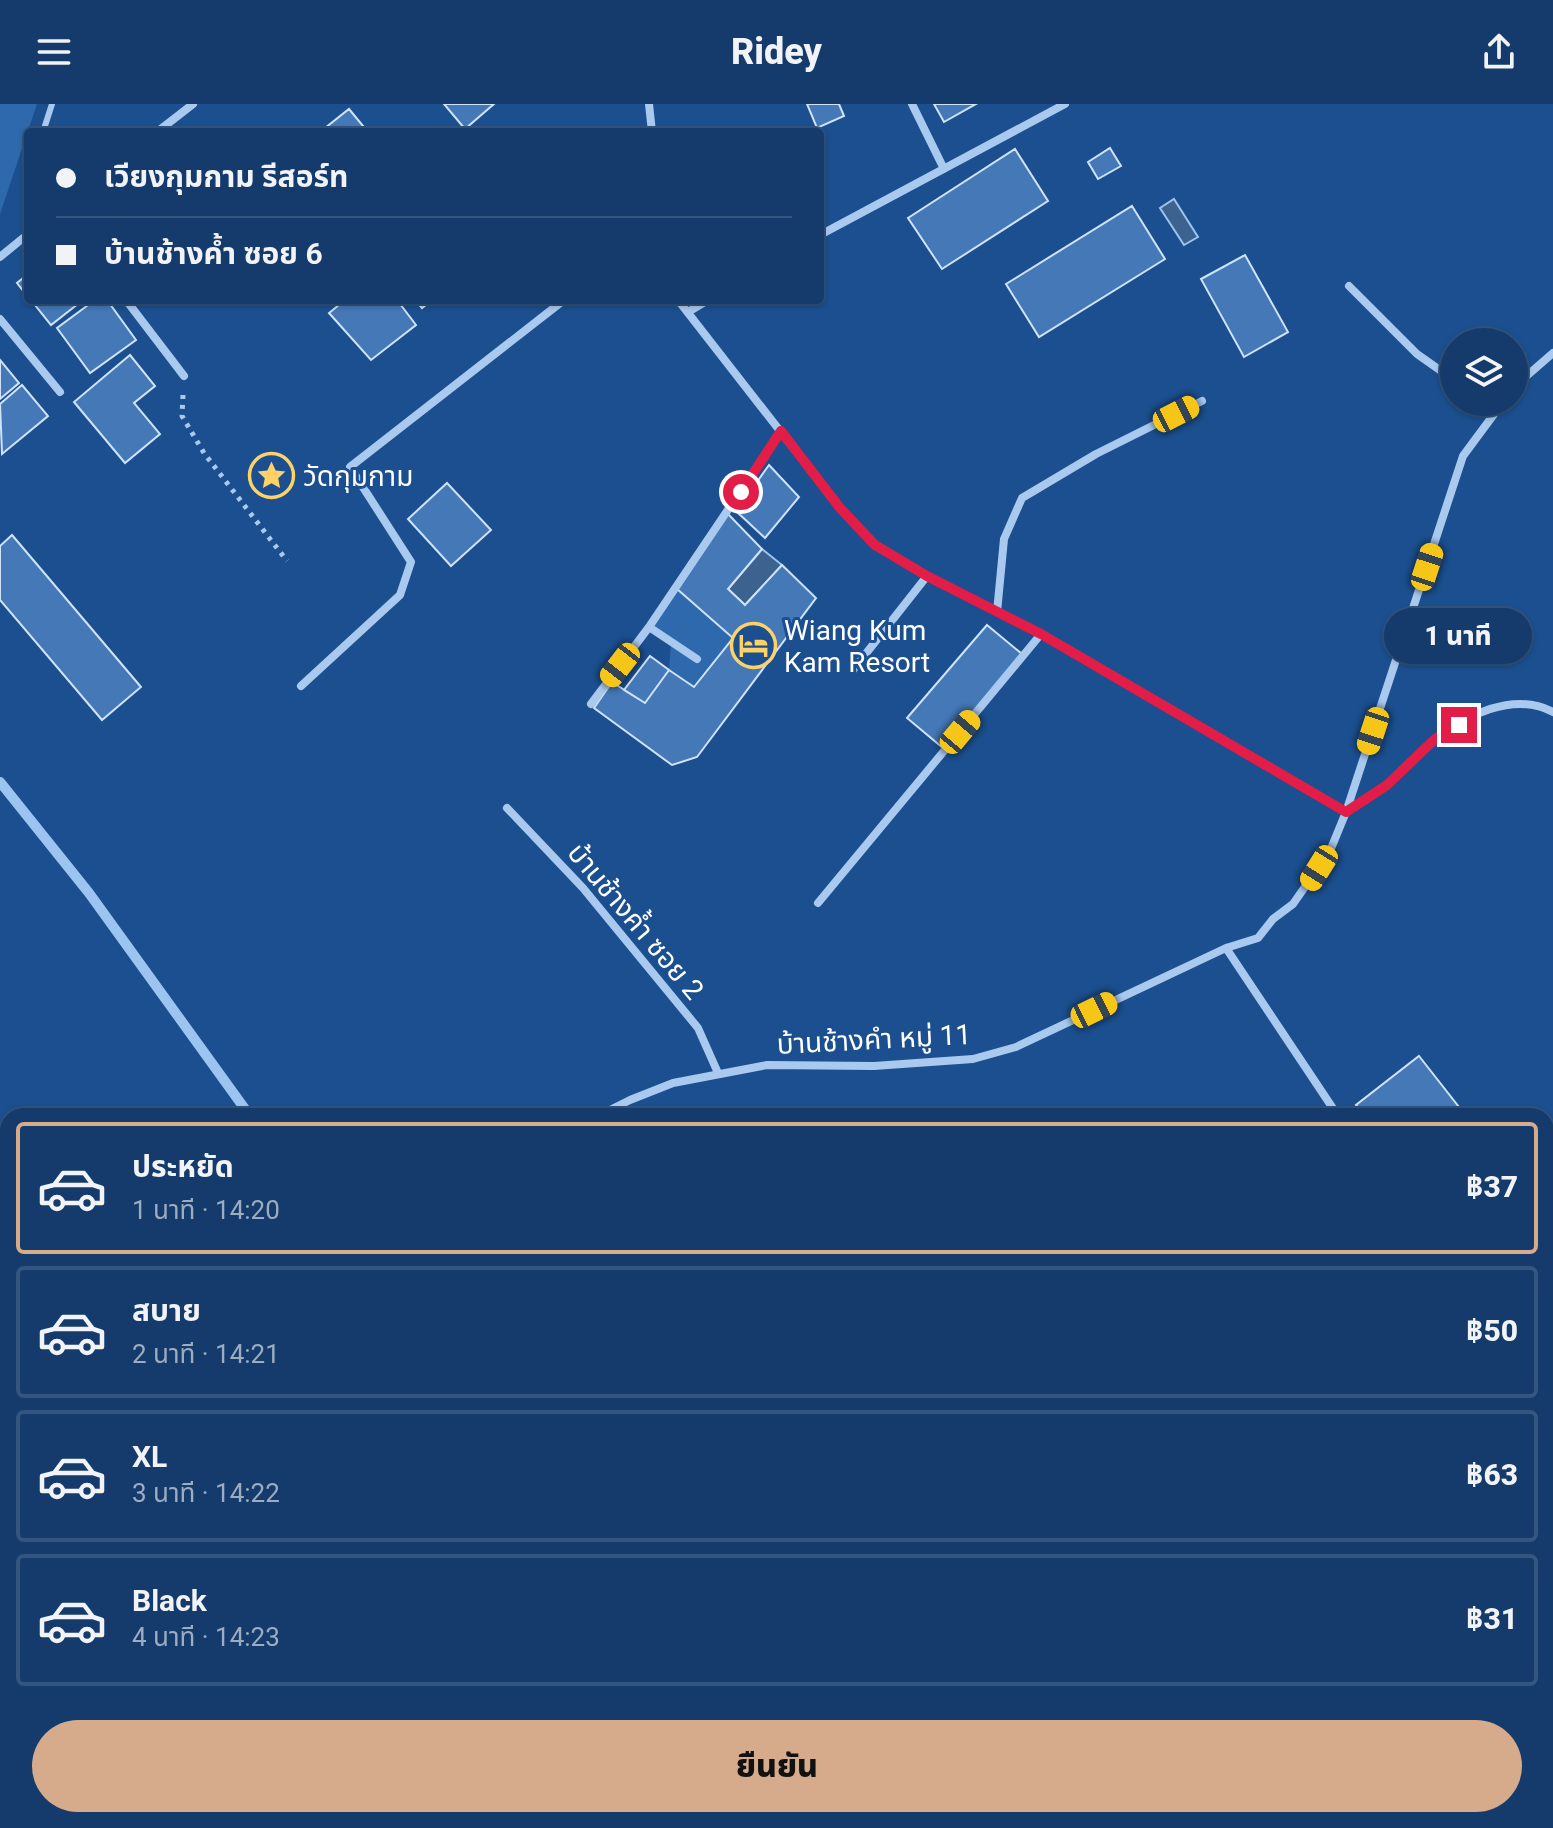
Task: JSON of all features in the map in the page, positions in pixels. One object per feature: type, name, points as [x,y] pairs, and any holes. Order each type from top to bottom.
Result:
[{"type":"street","points":[[162,128],[193,104]]},
{"type":"street","points":[[649,104],[652,128]]},
{"type":"street","points":[[912,104],[944,169]]},
{"type":"street","points":[[824,233],[1065,104]]},
{"type":"street","points":[[0,257],[24,237]]},
{"type":"street","points":[[1349,286],[1417,354],[1440,370]]},
{"type":"street","points":[[129,304],[184,376]]},
{"type":"street","points":[[301,686],[400,595],[411,562],[350,467],[559,304]]},
{"type":"street","points":[[681,304],[840,508],[875,545],[927,576],[1041,634],[1346,812],[1387,785],[1435,739],[1482,711],[1503,704],[1539,704],[1553,712]]},
{"type":"street","points":[[688,312],[701,304]]},
{"type":"street","points":[[0,319],[60,392]]},
{"type":"street","points":[[1528,375],[1553,353]]},
{"type":"street","points":[[997,612],[1004,539],[1022,498],[1096,454],[1202,401]]},
{"type":"street","name":"บ้านช้างคำ หมู่ 11","points":[[614,1108],[673,1083],[767,1065],[874,1066],[973,1059],[1016,1047],[1226,948],[1258,938],[1273,919],[1293,904],[1330,851],[1346,812],[1463,456],[1493,416]]},
{"type":"street","points":[[591,704],[649,627],[781,431]]},
{"type":"street","points":[[853,670],[927,576]]},
{"type":"street","points":[[649,627],[697,659]]},
{"type":"street","points":[[818,903],[1041,634]]},
{"type":"street","name":"บ้านช้างค้ำ ซอย 2","points":[[507,808],[583,888],[698,1028],[718,1073]]},
{"type":"street","points":[[1226,948],[1333,1108]]},
{"type":"lane","points":[[44,128],[52,104]]},
{"type":"path","points":[[184,376],[182,416],[204,453],[287,561]]},
{"type":"shaded area","points":[[0,104],[37,104],[29,128],[24,128],[24,143],[0,214]]},
{"type":"shaded area","points":[[1174,199],[1198,237],[1184,245],[1160,208]]},
{"type":"shaded area","points":[[762,549],[782,565],[745,605],[728,589]]},
{"type":"shaded area","points":[[676,588],[733,638],[694,687],[669,670],[671,643],[649,627]]},
{"type":"building","points":[[444,104],[494,104],[466,128]]},
{"type":"building","points":[[807,104],[839,104],[844,116],[817,128]]},
{"type":"building","points":[[934,104],[976,104],[944,122]]},
{"type":"building","points":[[349,109],[365,128],[325,128]]},
{"type":"building","points":[[1110,148],[1121,166],[1098,179],[1088,162]]},
{"type":"building","points":[[1015,149],[1048,201],[942,269],[908,218]]},
{"type":"building","points":[[1132,206],[1165,259],[1039,337],[1006,284]]},
{"type":"building","points":[[1245,255],[1288,332],[1244,357],[1201,279]]},
{"type":"building","points":[[24,277],[24,292],[17,283]]},
{"type":"building","points":[[34,304],[78,304],[51,325]]},
{"type":"building","points":[[90,304],[110,304],[136,340],[90,373],[57,328]]},
{"type":"building","points":[[340,304],[400,304],[416,325],[371,360],[329,313]]},
{"type":"building","points":[[130,355],[155,386],[134,403],[160,434],[125,463],[74,402]]},
{"type":"building","points":[[0,360],[19,383],[0,399]]},
{"type":"building","points":[[22,385],[48,416],[2,454],[0,404]]},
{"type":"building","points":[[769,465],[799,497],[765,538],[736,511]]},
{"type":"building","points":[[447,483],[491,530],[451,566],[408,519]]},
{"type":"building","name":"Wiang Kum Kam Resort","points":[[727,513],[762,549],[728,589],[745,605],[782,565],[816,598],[697,757],[672,765],[594,708],[612,682],[645,703],[669,670],[694,687],[733,638],[676,588]]},
{"type":"building","points":[[12,535],[141,687],[102,720],[0,600],[0,546]]},
{"type":"building","points":[[987,625],[1022,654],[943,748],[907,718]]},
{"type":"building","points":[[650,656],[669,670],[645,703],[624,690]]},
{"type":"building","points":[[1419,1056],[1460,1108],[1358,1108],[1356,1105]]},
{"type":"waterway","points":[[0,782],[89,893],[244,1108]]},
{"type":"place","name":"วัดกุมกาม","points":[[272,476]]},
{"type":"place","name":"Wiang Kum Kam Resort","points":[[753,646]]},
{"type":"route","points":[[741,492],[781,431],[840,508],[875,545],[927,576],[1041,634],[1346,812],[1387,785],[1435,739],[1459,725]]}]
